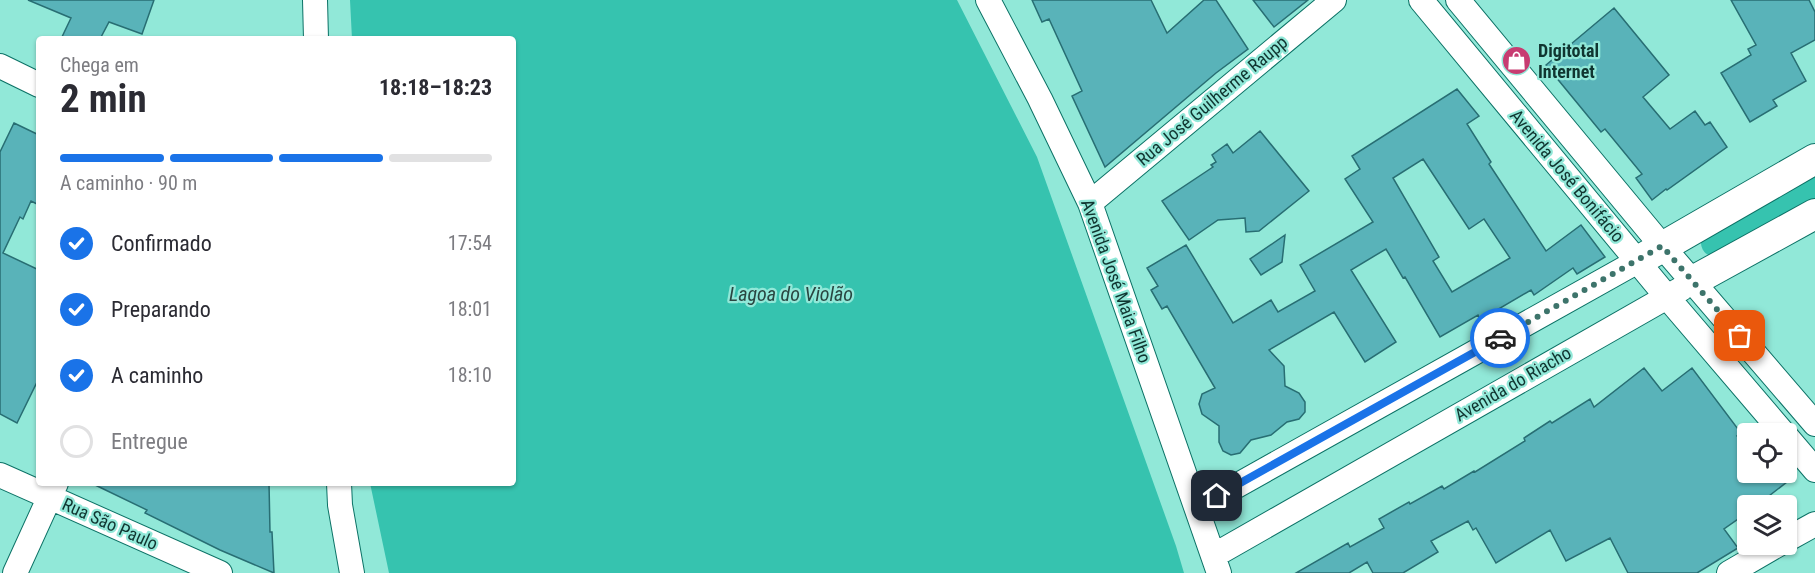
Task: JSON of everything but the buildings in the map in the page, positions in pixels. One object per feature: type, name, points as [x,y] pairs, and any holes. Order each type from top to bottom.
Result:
[{"type":"main road","points":[[1650,254],[1815,159]]},
{"type":"main road","name":"Avenida do Riacho","points":[[1694,281],[1815,214]]},
{"type":"street","points":[[315,0],[316,36]]},
{"type":"street","name":"Avenida José Maia Filho","points":[[988,0],[1040,99],[1090,203],[1216,564]]},
{"type":"street","name":"Rua José Guilherme Raupp","points":[[1090,203],[1334,0]]},
{"type":"street","name":"Avenida José Bonifácio","points":[[1422,0],[1650,254],[1694,281],[1808,416]]},
{"type":"street","name":"Avenida José Bonifácio","points":[[1458,0],[1650,254],[1667,297],[1775,423]]},
{"type":"street","points":[[0,66],[36,84]]},
{"type":"street","points":[[1197,508],[1650,254]]},
{"type":"street","name":"Avenida do Riacho","points":[[1216,564],[1694,281]]},
{"type":"street","name":"Avenida José Bonifácio","points":[[1797,449],[1815,470]]},
{"type":"street","name":"Rua São Paulo","points":[[0,475],[36,485]]},
{"type":"street","points":[[339,486],[340,505],[352,573]]},
{"type":"street","points":[[15,573],[52,490]]},
{"type":"street","name":"Rua São Paulo","points":[[52,490],[220,573]]},
{"type":"street","points":[[1797,534],[1815,524]]},
{"type":"street","points":[[1729,573],[1760,555]]},
{"type":"water","name":"Lagoa do Violão","points":[[350,0],[957,0],[1037,157],[1184,573],[389,573],[371,486],[516,486],[516,36],[352,36]]},
{"type":"waterway","points":[[1714,243],[1815,186]]},
{"type":"way so far","points":[[1500,338],[1662,246],[1740,336]]},
{"type":"place","name":"Digitotal Internet","points":[[1517,61]]},
{"type":"route","points":[[1217,496],[1500,338]]}]
